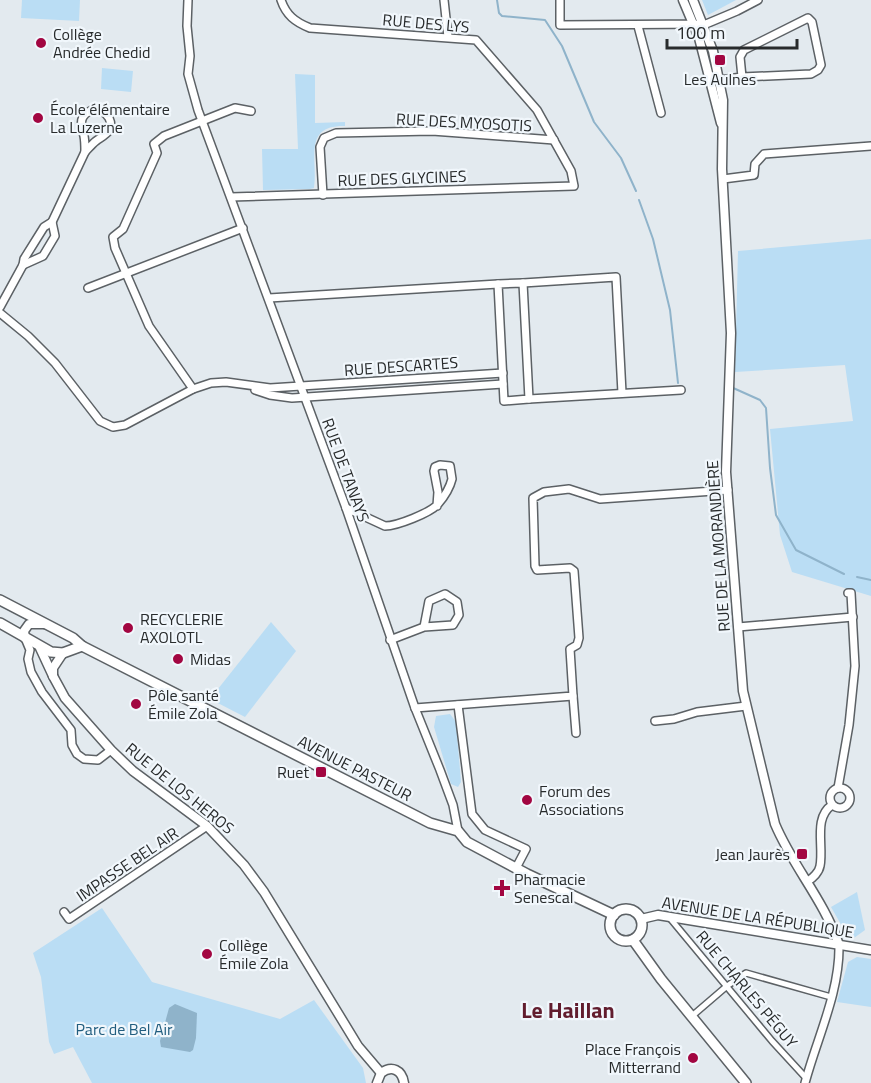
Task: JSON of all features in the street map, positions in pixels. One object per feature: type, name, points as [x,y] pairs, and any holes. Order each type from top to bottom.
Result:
[{"type":"main road","name":"AVENUE PASTEUR","points":[[0,600],[73,638],[82,646],[430,823],[458,831],[467,842],[563,892],[614,915]]},
{"type":"main road","points":[[0,623],[40,648],[57,654],[82,646]]},
{"type":"main road","points":[[628,909],[638,914],[641,919],[642,928],[633,940],[622,941],[613,935],[610,925],[614,915],[628,909]]},
{"type":"main road","points":[[633,940],[655,971],[746,1083]]},
{"type":"street","name":"RUE DE TANAYS","points":[[188,0],[187,26],[190,56],[188,74],[202,121],[346,508],[390,640],[450,796],[458,831]]},
{"type":"street","name":"RUE DES LYS","points":[[281,0],[288,15],[310,28],[476,40],[537,110],[571,171],[574,186]]},
{"type":"street","points":[[444,0],[448,37]]},
{"type":"street","points":[[560,0],[560,24],[638,26],[711,23],[758,0]]},
{"type":"street","name":"RUE DE LA MORANDIÈRE","points":[[683,0],[713,51],[723,100],[721,124]]},
{"type":"street","name":"RUE DE LA MORANDIÈRE","points":[[693,0],[721,124],[731,333],[726,472],[746,706],[775,824],[782,841],[830,920],[839,945]]},
{"type":"street","points":[[720,80],[811,74],[818,70],[821,65],[812,22],[808,18],[744,50],[740,57],[742,77]]},
{"type":"street","points":[[638,26],[661,114]]},
{"type":"street","points":[[193,389],[149,326],[125,273],[113,237],[123,229],[157,153],[154,144],[164,136],[235,108],[251,111]]},
{"type":"street","points":[[0,308],[24,258],[44,227],[52,222],[85,152],[108,132],[109,118],[101,111],[92,110],[81,119],[80,124],[85,137],[85,152]]},
{"type":"street","name":"RUE DES MYOSOTIS","points":[[322,195],[320,147],[324,138],[336,133],[432,131],[554,140]]},
{"type":"street","points":[[723,179],[754,175],[755,164],[764,154],[871,146]]},
{"type":"street","name":"RUE DES GLYCINES","points":[[231,197],[574,186]]},
{"type":"street","points":[[23,264],[44,256],[55,236],[52,222]]},
{"type":"street","points":[[88,288],[243,228]]},
{"type":"street","points":[[269,298],[616,277],[622,393]]},
{"type":"street","points":[[523,282],[529,399]]},
{"type":"street","points":[[498,284],[504,401],[681,390]]},
{"type":"street","points":[[0,313],[28,336],[55,363],[100,421],[113,427],[125,425],[193,389],[211,383],[240,384]]},
{"type":"street","name":"RUE DESCARTES","points":[[240,384],[270,388],[503,373]]},
{"type":"street","name":"RUE DESCARTES","points":[[240,384],[280,397],[503,384]]},
{"type":"street","points":[[346,508],[385,526],[392,526],[437,506],[450,484],[452,471],[450,466],[440,465],[434,471],[438,492],[437,506]]},
{"type":"street","points":[[576,733],[570,650],[577,645],[579,638],[574,571],[570,568],[537,570],[533,498],[544,492],[569,489],[600,499],[728,490]]},
{"type":"street","points":[[832,805],[831,793],[838,788],[849,725],[855,666],[851,593],[848,593]]},
{"type":"street","points":[[390,640],[424,627],[453,625],[459,615],[457,602],[445,594],[429,601],[424,627]]},
{"type":"street","points":[[738,627],[853,617]]},
{"type":"street","points":[[45,624],[29,624],[24,631],[30,650],[28,659],[31,672],[44,695],[67,724],[77,754],[84,759],[98,760],[111,750]]},
{"type":"street","name":"RUE DE LOS HEROS","points":[[40,648],[65,698],[111,750],[133,771],[207,826],[244,865],[264,892],[358,1046],[381,1073]]},
{"type":"street","points":[[53,676],[53,668],[63,653]]},
{"type":"street","points":[[415,708],[573,696]]},
{"type":"street","points":[[458,705],[472,814],[485,830],[526,849],[516,868]]},
{"type":"street","points":[[655,721],[674,719],[697,712],[746,706]]},
{"type":"street","points":[[832,805],[843,807],[849,800],[847,791],[838,788]]},
{"type":"street","points":[[808,881],[820,866],[819,838],[824,812],[832,805]]},
{"type":"street","name":"IMPASSE BEL AIR","points":[[64,912],[69,919],[207,826]]},
{"type":"street","name":"AVENUE DE LA RÉPUBLIQUE","points":[[641,919],[658,915],[668,916],[871,950]]},
{"type":"street","name":"RUE CHARLES PÉGUY","points":[[668,916],[806,1080]]},
{"type":"street","points":[[806,1080],[831,997],[840,958],[839,945]]},
{"type":"street","points":[[692,1016],[746,973],[831,997]]},
{"type":"street","points":[[377,1083],[381,1073],[394,1069],[401,1074],[404,1083]]},
{"type":"green space","points":[[22,0],[80,0],[79,21],[21,18]]},
{"type":"green space","points":[[702,0],[736,0],[708,15]]},
{"type":"green space","points":[[102,68],[133,71],[131,92],[101,89]]},
{"type":"green space","points":[[295,74],[315,75],[315,123],[345,122],[345,126],[331,127],[317,138],[314,157],[314,188],[263,190],[262,149],[298,149]]},
{"type":"green space","points":[[871,239],[871,596],[792,572],[780,535],[770,429],[853,421],[845,365],[735,372],[738,251]]},
{"type":"green space","points":[[271,622],[296,651],[245,717],[210,699]]},
{"type":"green space","points":[[450,714],[456,722],[461,782],[458,787],[451,784],[434,727],[436,716]]},
{"type":"green space","points":[[857,892],[865,930],[854,938],[847,935],[831,907]]},
{"type":"green space","name":"Parc de Bel Air","points":[[102,908],[152,982],[280,1019],[314,1000],[363,1068],[366,1083],[92,1083],[73,1047],[54,1054],[49,1042],[41,977],[33,953]]},
{"type":"green space","points":[[857,957],[871,959],[871,1007],[837,1002],[848,962]]},
{"type":"shaded area","points":[[175,1004],[197,1013],[196,1038],[193,1050],[190,1052],[161,1047],[160,1041],[169,1008]]},
{"type":"waterway","points":[[497,0],[499,13],[502,16],[545,20],[562,46],[594,122],[621,158],[636,191]]},
{"type":"waterway","points":[[639,200],[653,239],[670,310],[678,383]]},
{"type":"waterway","points":[[731,387],[760,400],[766,408],[776,515],[796,550],[844,574]]},
{"type":"waterway","points":[[857,577],[871,580]]},
{"type":"place","name":"Collège Andrée Chedid","points":[[41,43]]},
{"type":"place","name":"Les Aulnes","points":[[720,60]]},
{"type":"place","name":"École élémentaire La Luzerne","points":[[38,118]]},
{"type":"place","name":"RECYCLERIE AXOLOTL","points":[[128,628]]},
{"type":"place","name":"Midas","points":[[178,659]]},
{"type":"place","name":"Pôle santé Émile Zola","points":[[136,704]]},
{"type":"place","name":"Ruet","points":[[321,772]]},
{"type":"place","name":"Forum des Associations","points":[[527,800]]},
{"type":"place","name":"Jean Jaurès","points":[[802,854]]},
{"type":"place","name":"Pharmacie Senescal","points":[[502,888]]},
{"type":"place","name":"Collège Émile Zola","points":[[207,954]]},
{"type":"place","name":"Place François Mitterrand","points":[[693,1058]]},
{"type":"district","name":"Le Haillan","points":[[568,1010]]}]
